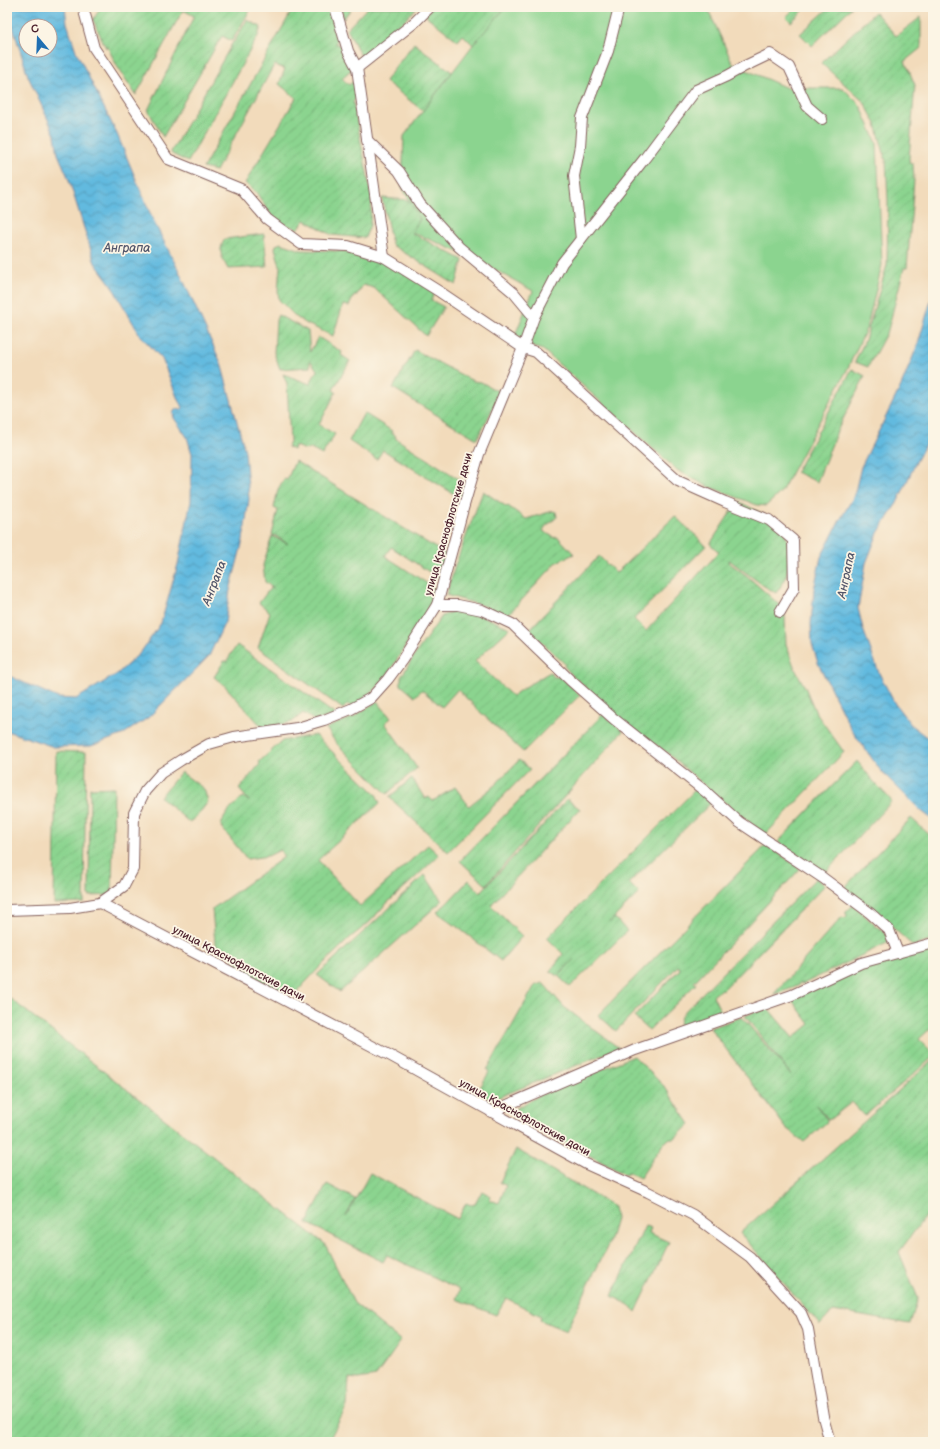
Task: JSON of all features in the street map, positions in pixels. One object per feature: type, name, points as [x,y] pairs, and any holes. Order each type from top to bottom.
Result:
[{"type":"street","points":[[83,7],[94,48],[168,159],[241,189],[267,219],[301,244],[348,246],[384,257],[440,292],[523,348],[536,352],[678,481],[769,520],[793,540],[794,588],[780,612]]},
{"type":"street","points":[[335,7],[348,51],[357,68],[384,257]]},
{"type":"street","points":[[357,68],[415,22],[430,7]]},
{"type":"street","points":[[581,239],[574,176],[580,146],[582,118],[608,51],[619,7]]},
{"type":"street","name":"улица Краснофлотские дачи","points":[[7,910],[70,908],[100,903],[124,886],[133,869],[134,813],[145,791],[161,773],[180,760],[209,744],[234,737],[306,726],[351,709],[371,698],[388,679],[437,605],[479,454],[523,348],[534,317],[562,263],[645,158],[696,90],[770,54],[789,67],[807,106],[822,119]]},
{"type":"street","points":[[367,140],[399,171],[420,204],[459,247],[514,293],[534,317]]},
{"type":"street","points":[[437,605],[458,605],[482,610],[512,624],[570,680],[614,719],[706,792],[739,822],[823,878],[870,913],[889,930],[898,953]]},
{"type":"street","name":"улица Краснофлотские дачи","points":[[100,903],[391,1056],[586,1164],[648,1192],[693,1215],[750,1257],[802,1313],[808,1329],[822,1416],[830,1442]]},
{"type":"street","points":[[491,1112],[635,1050],[792,995],[861,963],[933,942]]},
{"type":"green space","points":[[101,7],[252,7],[232,41],[222,36],[163,137],[148,110],[194,16],[183,10],[136,95],[117,66],[107,46],[106,48],[93,20]]},
{"type":"green space","points":[[294,7],[332,7],[341,35],[335,43],[342,46],[354,67],[342,78],[349,85],[356,79],[357,97],[353,102],[372,198],[370,225],[365,238],[332,235],[305,220],[298,229],[283,224],[272,217],[256,192],[245,183],[296,98],[279,84],[285,69],[275,65],[273,67],[216,171],[203,168]]},
{"type":"green space","points":[[341,7],[353,7],[343,19]]},
{"type":"green space","points":[[368,7],[417,7],[390,36],[363,60],[347,29]]},
{"type":"green space","points":[[432,7],[506,7],[473,45],[463,35],[458,41],[425,15]]},
{"type":"green space","points":[[506,7],[707,7],[733,64],[787,88],[843,88],[860,105],[877,143],[882,265],[867,327],[846,372],[781,492],[766,506],[757,505],[705,485],[677,470],[543,350],[529,346],[515,335],[533,291],[480,261],[412,232],[420,219],[402,187],[404,136],[472,46]]},
{"type":"green space","points":[[796,7],[807,7],[791,22],[786,17]]},
{"type":"green space","points":[[830,7],[852,7],[812,46],[800,34]]},
{"type":"green space","points":[[875,12],[896,36],[921,17],[921,48],[905,61],[915,85],[909,159],[910,164],[913,164],[914,180],[907,268],[904,268],[888,330],[868,367],[855,362],[865,340],[887,265],[888,201],[886,161],[876,124],[864,102],[821,63]]},
{"type":"green space","points":[[247,20],[261,27],[258,36],[188,162],[172,154],[171,152]]},
{"type":"green space","points":[[414,43],[452,72],[423,111],[385,81]]},
{"type":"green space","points":[[382,198],[409,200],[420,219],[412,233],[463,260],[456,285],[392,245]]},
{"type":"green space","points":[[264,234],[267,267],[228,269],[221,254],[221,247],[225,239]]},
{"type":"green space","points":[[281,243],[301,250],[370,252],[436,291],[431,300],[444,307],[426,336],[374,288],[363,285],[356,296],[354,296],[349,306],[343,305],[333,336],[307,324],[296,317],[279,300],[278,291],[280,266],[275,248],[276,245]]},
{"type":"green space","points":[[278,315],[308,331],[310,352],[318,337],[342,352],[341,355],[350,361],[333,390],[336,392],[319,425],[335,434],[322,455],[309,448],[306,450],[295,446],[293,450],[287,447],[290,442],[287,384],[283,374],[310,384],[317,370],[310,360],[310,367],[280,369],[274,353],[276,320]]},
{"type":"green space","points":[[415,350],[473,381],[481,382],[501,393],[477,439],[393,388]]},
{"type":"green space","points":[[852,369],[865,376],[837,431],[817,482],[796,472]]},
{"type":"green space","points":[[364,413],[392,431],[391,433],[396,436],[395,438],[465,483],[462,499],[383,450],[376,459],[349,441]]},
{"type":"green space","points":[[295,461],[447,555],[440,579],[391,547],[385,556],[436,589],[431,605],[383,682],[353,708],[348,704],[343,709],[258,648],[270,612],[259,603],[271,587],[274,589],[265,582],[263,565],[272,536],[288,544],[272,535],[278,510],[274,508],[278,489],[284,479],[287,480]]},
{"type":"green space","points":[[483,491],[526,519],[553,511],[556,512],[557,517],[545,527],[543,531],[555,538],[559,538],[574,554],[557,562],[506,617],[484,606],[446,595],[456,563]]},
{"type":"green space","points":[[738,501],[767,516],[783,528],[792,552],[785,580],[776,593],[729,560],[728,562],[746,575],[782,607],[780,609],[785,616],[786,644],[795,669],[805,687],[816,713],[844,752],[765,835],[665,751],[625,723],[570,673],[564,666],[565,664],[529,630],[599,556],[616,573],[675,516],[706,546],[634,619],[646,631],[719,552],[710,544]]},
{"type":"green space","points":[[456,610],[477,614],[510,628],[475,661],[512,696],[550,672],[554,677],[561,677],[580,695],[523,752],[458,689],[442,707],[422,690],[415,697],[401,685],[401,677],[442,616]]},
{"type":"green space","points":[[237,645],[336,715],[315,721],[303,713],[292,722],[263,728],[225,686],[214,677],[224,661],[226,662]]},
{"type":"green space","points":[[377,701],[391,718],[385,723],[417,768],[387,794],[336,743],[326,728],[354,717]]},
{"type":"green space","points":[[603,714],[623,731],[486,885],[460,861]]},
{"type":"green space","points":[[315,735],[376,794],[380,803],[318,860],[360,906],[428,845],[439,855],[385,905],[370,922],[351,937],[320,967],[294,996],[270,986],[258,983],[215,943],[212,909],[284,857],[280,850],[268,856],[247,859],[221,827],[226,814],[243,797],[249,801],[239,789],[260,764],[259,762],[282,741]]},
{"type":"green space","points":[[56,751],[86,752],[84,903],[54,904]]},
{"type":"green space","points":[[519,760],[530,769],[448,852],[389,797],[412,778],[425,799],[429,797],[433,801],[455,787],[469,806],[495,785]]},
{"type":"green space","points":[[857,761],[892,801],[824,874],[778,842]]},
{"type":"green space","points":[[181,772],[204,789],[208,802],[189,822],[160,797]]},
{"type":"green space","points":[[114,787],[112,895],[89,896],[90,788]]},
{"type":"green space","points":[[697,788],[711,803],[629,883],[639,893],[609,923],[615,918],[627,931],[570,987],[558,976],[574,959],[557,976],[550,971],[563,954],[547,938]]},
{"type":"green space","points":[[567,799],[580,809],[491,905],[522,936],[501,961],[437,912],[469,880],[480,893]]},
{"type":"green space","points":[[911,818],[933,838],[933,940],[913,946],[892,927],[843,889]]},
{"type":"green space","points":[[767,844],[800,869],[694,982],[696,984],[649,1030],[634,1017],[680,969],[678,966],[616,1031],[598,1015]]},
{"type":"green space","points":[[425,875],[442,901],[340,992],[317,975]]},
{"type":"green space","points":[[816,878],[825,885],[723,990],[721,989],[713,996],[722,1014],[681,1028],[681,1016],[686,1010]]},
{"type":"green space","points":[[853,905],[875,926],[880,928],[891,941],[803,984],[799,983],[798,986],[773,995],[842,917],[846,918],[847,914],[845,913]]},
{"type":"green space","points":[[933,946],[933,960],[930,962],[933,967],[933,1026],[919,1039],[933,1053],[933,1057],[865,1116],[852,1102],[829,1120],[816,1105],[828,1121],[804,1142],[786,1128],[710,1028],[742,1017],[791,1075],[745,1016],[767,1007],[793,1038],[810,1024],[791,999],[872,964]]},
{"type":"green space","points":[[543,983],[564,1007],[619,1048],[492,1100],[477,1093],[489,1072],[487,1070],[534,987]]},
{"type":"green space","points":[[7,996],[325,1244],[354,1303],[401,1341],[376,1376],[358,1379],[349,1378],[347,1406],[328,1442],[7,1442]]},
{"type":"green space","points":[[634,1056],[664,1086],[690,1124],[673,1140],[670,1138],[663,1144],[640,1178],[628,1172],[626,1175],[521,1119],[515,1109],[540,1095]]},
{"type":"green space","points":[[933,1060],[933,1206],[899,1252],[918,1298],[910,1324],[833,1311],[820,1325],[740,1233]]},
{"type":"green space","points":[[516,1149],[614,1207],[616,1219],[609,1243],[566,1331],[540,1320],[541,1316],[506,1298],[496,1315],[456,1299],[460,1290],[387,1255],[383,1262],[307,1223],[327,1184],[355,1199],[346,1217],[370,1173],[458,1219],[466,1203],[471,1205],[475,1204],[482,1191],[491,1196],[490,1200],[499,1203],[506,1186],[500,1182]]},
{"type":"green space","points":[[645,1226],[651,1228],[649,1233],[669,1242],[636,1312],[629,1305],[612,1296]]},
{"type":"water","name":"Анграпа","points":[[10,7],[65,7],[67,23],[76,51],[117,134],[153,220],[179,271],[221,363],[245,451],[249,499],[243,540],[230,590],[225,622],[209,656],[149,717],[122,735],[91,746],[54,747],[7,731],[7,675],[58,698],[76,699],[117,674],[141,652],[161,623],[178,564],[191,501],[192,454],[187,437],[174,418],[173,413],[176,409],[182,410],[183,407],[179,402],[162,359],[140,335],[110,283],[95,263],[68,177],[58,154],[55,135],[28,76],[22,58],[58,58],[58,18],[18,18],[18,44],[12,24]]},
{"type":"water","name":"Анграпа","points":[[933,293],[933,430],[897,503],[878,533],[866,563],[858,608],[863,629],[879,673],[895,704],[912,726],[933,742],[933,820],[919,809],[881,771],[852,731],[818,663],[812,644],[811,624],[814,589],[821,557],[854,496],[861,467],[901,386],[918,344]]}]
